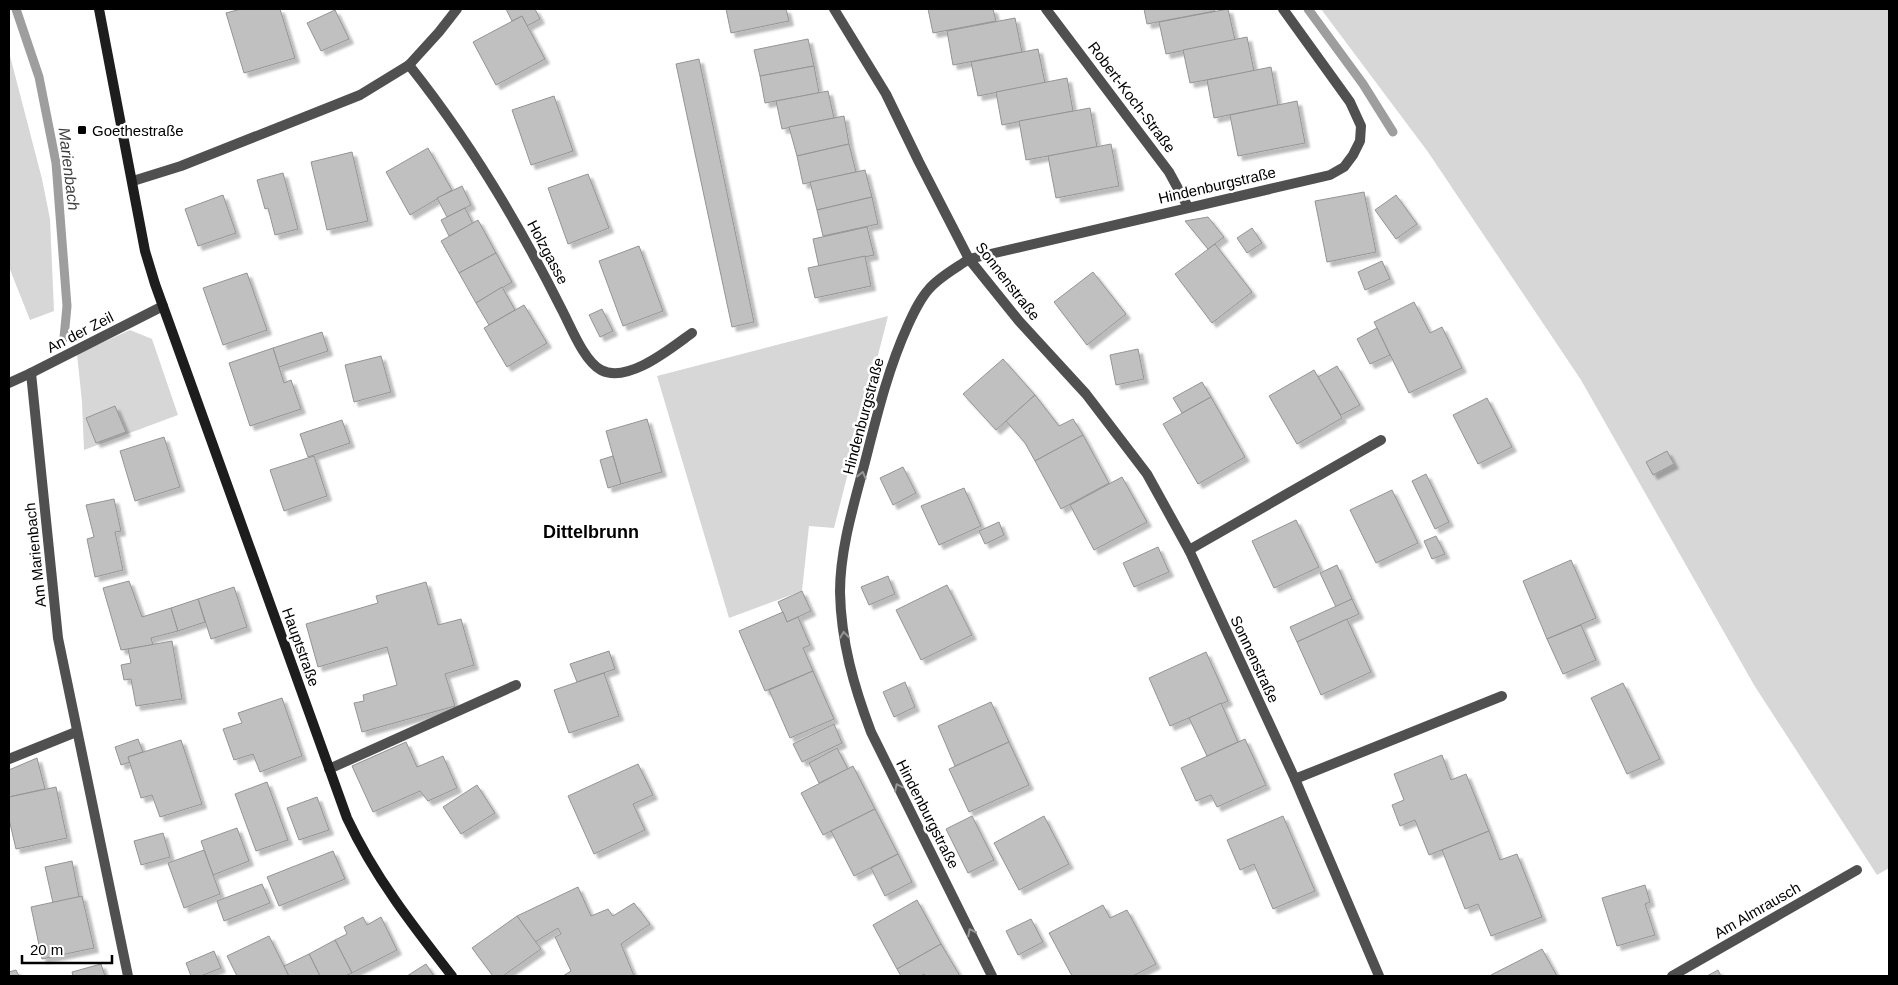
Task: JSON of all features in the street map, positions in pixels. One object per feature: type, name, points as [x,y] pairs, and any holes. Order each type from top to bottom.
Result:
[{"type":"street","name":"Hauptstraße","points":[[99,9],[143,242],[163,306],[329,769],[359,844],[410,923],[452,976]]},
{"type":"street","points":[[133,181],[181,166],[360,95],[409,65],[440,32],[457,9]]},
{"type":"street","name":"Sonnenstraße","points":[[834,9],[886,94],[968,259],[1019,320],[1086,394],[1147,474],[1189,550],[1294,779],[1379,976]]},
{"type":"street","name":"Robert-Koch-Straße","points":[[1046,9],[1169,172],[1188,207]]},
{"type":"street","name":"Hindenburgstraße","points":[[992,976],[871,732],[856,694],[846,652],[840,591],[843,558],[852,512],[886,381],[899,345],[915,310],[930,288],[968,259],[1330,175],[1344,167],[1360,141],[1361,126],[1350,102],[1283,9]]},
{"type":"street","name":"Holzgasse","points":[[409,65],[439,101],[510,213],[591,362],[601,370],[619,374],[648,363],[692,333]]},
{"type":"street","name":"An der Zeil","points":[[9,383],[31,374],[163,306]]},
{"type":"street","name":"Am Marienbach","points":[[31,374],[58,638],[128,976]]},
{"type":"street","points":[[1189,550],[1381,440]]},
{"type":"street","points":[[329,769],[516,685]]},
{"type":"street","points":[[1294,779],[1502,696]]},
{"type":"street","points":[[9,759],[76,732]]},
{"type":"street","name":"Am Almrausch","points":[[1672,976],[1857,870]]},
{"type":"shaded area","points":[[1321,9],[1889,9],[1889,868],[1877,875],[1754,685],[1581,380],[1428,152]]},
{"type":"shaded area","points":[[9,52],[42,179],[50,219],[54,311],[30,320],[9,267]]},
{"type":"shaded area","points":[[888,316],[834,528],[809,526],[802,591],[729,618],[657,376]]},
{"type":"shaded area","points":[[130,330],[152,339],[178,415],[84,450],[77,354]]},
{"type":"building","points":[[241,9],[280,9],[295,58],[244,73],[226,13]]},
{"type":"building","points":[[506,9],[535,9],[540,19],[527,26],[522,16],[512,21]]},
{"type":"building","points":[[726,9],[786,9],[789,21],[731,33]]},
{"type":"building","points":[[928,9],[993,9],[996,21],[933,33]]},
{"type":"building","points":[[1144,9],[1214,9],[1215,11],[1147,24]]},
{"type":"building","points":[[1228,9],[1235,40],[1166,54],[1159,22]]},
{"type":"building","points":[[335,10],[349,39],[321,51],[307,23]]},
{"type":"building","points":[[522,16],[545,59],[496,85],[473,42]]},
{"type":"building","points":[[1015,18],[1022,52],[953,65],[947,31]]},
{"type":"building","points":[[1247,37],[1254,71],[1190,83],[1183,50]]},
{"type":"building","points":[[808,39],[814,66],[760,76],[754,50]]},
{"type":"building","points":[[1038,49],[1045,83],[978,96],[971,62]]},
{"type":"building","points":[[699,59],[754,322],[732,327],[676,64]]},
{"type":"building","points":[[814,66],[819,93],[765,103],[760,76]]},
{"type":"building","points":[[1271,67],[1278,105],[1214,118],[1207,80]]},
{"type":"building","points":[[1067,78],[1073,111],[1002,125],[996,92]]},
{"type":"building","points":[[828,91],[834,118],[782,129],[776,101]]},
{"type":"building","points":[[554,96],[573,151],[531,165],[512,110]]},
{"type":"building","points":[[1297,101],[1305,143],[1238,156],[1230,115]]},
{"type":"building","points":[[1090,108],[1097,147],[1026,160],[1019,121]]},
{"type":"building","points":[[844,116],[849,144],[797,156],[789,127]]},
{"type":"building","points":[[849,144],[856,172],[803,184],[797,156]]},
{"type":"building","points":[[1111,144],[1119,186],[1056,198],[1048,156]]},
{"type":"building","points":[[428,148],[452,190],[410,215],[386,172]]},
{"type":"building","points":[[352,152],[368,221],[327,230],[311,162]]},
{"type":"building","points":[[865,170],[872,197],[817,210],[810,182]]},
{"type":"building","points":[[283,173],[298,229],[275,235],[268,208],[265,209],[257,180]]},
{"type":"building","points":[[588,174],[609,228],[568,244],[548,188]]},
{"type":"building","points":[[462,186],[471,205],[447,217],[437,198]]},
{"type":"building","points":[[1364,192],[1376,252],[1327,262],[1315,201]]},
{"type":"building","points":[[223,195],[236,233],[198,246],[185,209]]},
{"type":"building","points":[[1396,195],[1417,224],[1396,239],[1375,210]]},
{"type":"building","points":[[872,197],[878,224],[823,236],[817,210]]},
{"type":"building","points":[[465,208],[473,224],[449,236],[441,220]]},
{"type":"building","points":[[1208,217],[1224,237],[1208,249],[1185,221]]},
{"type":"building","points":[[478,220],[496,253],[459,273],[441,241]]},
{"type":"building","points":[[867,227],[874,255],[819,267],[813,239]]},
{"type":"building","points":[[1252,228],[1262,243],[1247,253],[1237,238]]},
{"type":"building","points":[[1215,244],[1252,292],[1212,323],[1175,274]]},
{"type":"building","points":[[639,246],[663,311],[623,326],[599,261]]},
{"type":"building","points":[[496,253],[512,282],[476,303],[459,273]]},
{"type":"building","points":[[865,256],[871,286],[815,298],[808,268]]},
{"type":"building","points":[[1382,261],[1390,279],[1365,290],[1358,272]]},
{"type":"building","points":[[1093,272],[1126,314],[1087,345],[1054,302]]},
{"type":"building","points":[[247,273],[267,330],[223,345],[203,288]]},
{"type":"building","points":[[502,287],[515,310],[489,325],[476,303]]},
{"type":"building","points":[[1414,302],[1430,333],[1442,327],[1462,368],[1409,393],[1374,322]]},
{"type":"building","points":[[524,305],[547,343],[507,367],[484,328]]},
{"type":"building","points":[[602,309],[613,331],[600,337],[589,315]]},
{"type":"building","points":[[1377,328],[1390,355],[1370,364],[1357,339]]},
{"type":"building","points":[[322,332],[328,351],[279,367],[273,348]]},
{"type":"building","points":[[273,348],[284,383],[291,380],[301,409],[250,426],[229,363]]},
{"type":"building","points":[[1138,349],[1144,379],[1116,385],[1110,355]]},
{"type":"building","points":[[381,356],[391,392],[354,402],[345,365]]},
{"type":"building","points":[[1003,359],[1035,395],[996,430],[963,394]]},
{"type":"building","points":[[1337,366],[1360,405],[1341,415],[1318,377]]},
{"type":"building","points":[[1314,370],[1342,418],[1297,444],[1269,396]]},
{"type":"building","points":[[1202,382],[1211,397],[1182,413],[1173,398]]},
{"type":"building","points":[[1035,395],[1059,426],[1073,419],[1083,435],[1035,461],[1025,443],[1006,421]]},
{"type":"building","points":[[1211,397],[1245,457],[1198,484],[1163,424]]},
{"type":"building","points":[[1487,398],[1512,447],[1478,464],[1453,415]]},
{"type":"building","points":[[115,406],[126,432],[96,443],[86,418]]},
{"type":"building","points":[[647,419],[662,472],[621,484],[606,431]]},
{"type":"building","points":[[342,420],[350,443],[308,457],[300,434]]},
{"type":"building","points":[[1083,435],[1109,483],[1061,509],[1035,461]]},
{"type":"building","points":[[164,437],[180,487],[135,501],[120,451]]},
{"type":"building","points":[[1667,451],[1674,464],[1653,475],[1646,462]]},
{"type":"building","points":[[314,456],[327,496],[284,511],[270,470]]},
{"type":"building","points":[[613,456],[621,484],[608,488],[600,460]]},
{"type":"building","points":[[903,467],[916,493],[893,505],[880,478]]},
{"type":"building","points":[[1426,474],[1449,522],[1435,529],[1412,481]]},
{"type":"building","points":[[1122,477],[1147,522],[1094,550],[1070,505]]},
{"type":"building","points":[[964,488],[981,526],[939,545],[921,506]]},
{"type":"building","points":[[1392,490],[1418,543],[1376,563],[1350,510]]},
{"type":"building","points":[[114,499],[121,531],[115,532],[123,570],[95,577],[87,539],[94,537],[86,505]]},
{"type":"building","points":[[1296,520],[1319,567],[1274,588],[1252,541]]},
{"type":"building","points":[[999,522],[1004,535],[985,544],[979,531]]},
{"type":"building","points":[[1436,536],[1445,554],[1432,559],[1424,541]]},
{"type":"building","points":[[1158,547],[1169,572],[1134,587],[1123,563]]},
{"type":"building","points":[[1571,560],[1596,618],[1547,639],[1523,581]]},
{"type":"building","points":[[1337,565],[1352,599],[1336,607],[1320,573]]},
{"type":"building","points":[[888,576],[895,594],[869,605],[861,587]]},
{"type":"building","points":[[129,581],[142,617],[171,608],[178,631],[151,638],[153,645],[121,650],[103,588]]},
{"type":"building","points":[[426,582],[438,625],[461,619],[474,665],[445,674],[455,706],[362,732],[354,703],[364,701],[363,695],[397,685],[387,647],[318,667],[306,624],[378,603],[376,596]]},
{"type":"building","points":[[947,585],[972,635],[921,660],[896,610]]},
{"type":"building","points":[[234,587],[247,627],[211,639],[198,599]]},
{"type":"building","points":[[802,591],[811,611],[787,622],[778,602]]},
{"type":"building","points":[[198,599],[205,622],[178,631],[171,608]]},
{"type":"building","points":[[1352,599],[1359,614],[1297,642],[1290,627]]},
{"type":"building","points":[[783,612],[787,622],[798,617],[810,645],[803,648],[813,671],[765,691],[739,631]]},
{"type":"building","points":[[1347,619],[1371,672],[1321,695],[1297,642]]},
{"type":"building","points":[[1581,625],[1596,660],[1563,674],[1547,639]]},
{"type":"building","points":[[172,641],[182,699],[136,706],[131,679],[124,680],[121,665],[131,663],[128,649]]},
{"type":"building","points":[[609,651],[615,669],[577,682],[570,664]]},
{"type":"building","points":[[1206,652],[1228,701],[1170,726],[1149,678]]},
{"type":"building","points":[[813,671],[834,719],[790,738],[769,690]]},
{"type":"building","points":[[604,673],[619,716],[569,733],[554,690]]},
{"type":"building","points":[[905,682],[915,707],[894,717],[883,692]]},
{"type":"building","points":[[1623,683],[1660,759],[1627,774],[1591,698]]},
{"type":"building","points":[[282,698],[302,756],[260,772],[253,754],[234,760],[223,729],[242,723],[238,713]]},
{"type":"building","points":[[991,702],[1009,742],[955,766],[938,726]]},
{"type":"building","points":[[1221,703],[1238,742],[1207,756],[1189,718]]},
{"type":"building","points":[[834,724],[842,743],[802,762],[793,744]]},
{"type":"building","points":[[138,739],[143,752],[128,757],[130,762],[121,765],[115,747]]},
{"type":"building","points":[[1245,739],[1266,785],[1217,807],[1211,795],[1196,801],[1181,768]]},
{"type":"building","points":[[181,740],[202,804],[160,817],[152,795],[141,798],[128,757]]},
{"type":"building","points":[[406,742],[417,767],[443,756],[457,788],[428,801],[420,791],[373,812],[352,766]]},
{"type":"building","points":[[1009,742],[1029,785],[969,812],[949,769]]},
{"type":"building","points":[[837,748],[848,769],[819,783],[809,763]]},
{"type":"building","points":[[1442,755],[1451,780],[1466,774],[1489,831],[1429,855],[1415,820],[1400,826],[1392,805],[1404,800],[1394,774]]},
{"type":"building","points":[[37,758],[45,789],[9,797],[9,770]]},
{"type":"building","points":[[638,764],[653,795],[633,804],[645,830],[594,854],[568,796]]},
{"type":"building","points":[[853,766],[875,809],[823,835],[801,793]]},
{"type":"building","points":[[267,782],[288,840],[256,851],[235,794]]},
{"type":"building","points":[[477,785],[495,813],[461,834],[443,807]]},
{"type":"building","points":[[56,787],[67,838],[16,849],[9,819],[9,797]]},
{"type":"building","points":[[317,797],[329,830],[299,840],[287,808]]},
{"type":"building","points":[[875,809],[898,854],[854,876],[831,831]]},
{"type":"building","points":[[972,816],[994,860],[968,873],[946,829]]},
{"type":"building","points":[[1044,816],[1069,864],[1019,890],[994,843]]},
{"type":"building","points":[[1283,816],[1315,891],[1273,909],[1254,864],[1240,870],[1227,840]]},
{"type":"building","points":[[237,828],[249,861],[213,875],[201,841]]},
{"type":"building","points":[[1489,831],[1500,860],[1517,854],[1542,917],[1491,936],[1478,904],[1465,909],[1442,850]]},
{"type":"building","points":[[163,833],[170,857],[141,865],[134,841]]},
{"type":"building","points":[[204,850],[220,894],[184,908],[168,863]]},
{"type":"building","points":[[333,851],[345,879],[279,906],[267,877]]},
{"type":"building","points":[[898,854],[912,882],[885,896],[871,868]]},
{"type":"building","points":[[72,861],[79,897],[53,903],[45,867]]},
{"type":"building","points":[[262,884],[270,903],[224,921],[217,901]]},
{"type":"building","points":[[1645,885],[1650,902],[1645,904],[1655,935],[1617,946],[1602,898]]},
{"type":"building","points":[[578,887],[591,916],[608,909],[613,916],[634,903],[650,924],[621,944],[634,976],[563,976],[571,971],[555,937],[561,934],[558,928],[535,942],[517,916]]},
{"type":"building","points":[[82,896],[94,948],[42,959],[31,907]]},
{"type":"building","points":[[917,900],[941,944],[897,969],[873,925]]},
{"type":"building","points":[[1103,905],[1110,918],[1127,910],[1156,964],[1133,976],[1072,976],[1049,933]]},
{"type":"building","points":[[517,916],[541,949],[503,976],[493,976],[472,948]]},
{"type":"building","points":[[363,917],[367,925],[381,917],[397,950],[352,973],[335,940],[347,934],[344,927]]},
{"type":"building","points":[[1031,919],[1043,942],[1018,955],[1006,931]]},
{"type":"building","points":[[269,936],[289,976],[237,976],[227,956]]},
{"type":"building","points":[[335,940],[352,973],[345,976],[320,976],[309,954]]},
{"type":"building","points":[[941,944],[960,976],[925,976],[924,974],[921,976],[901,976],[897,969]]},
{"type":"building","points":[[1542,949],[1557,976],[1491,975]]},
{"type":"building","points":[[214,951],[221,968],[201,976],[191,976],[186,963]]},
{"type":"building","points":[[309,954],[320,976],[289,976],[284,966]]},
{"type":"building","points":[[101,964],[105,976],[73,976],[72,972]]},
{"type":"building","points":[[426,964],[434,976],[407,976]]},
{"type":"building","points":[[16,970],[19,976],[9,976],[9,972]]},
{"type":"building","points":[[1718,970],[1721,976],[1707,976]]},
{"type":"waterway","name":"Marienbach","points":[[16,9],[39,77],[56,163],[67,306],[64,338]]},
{"type":"waterway","points":[[1308,9],[1363,84],[1393,132]]},
{"type":"place","name":"Goethestraße","points":[[82,130]]},
{"type":"district","name":"Dittelbrunn","points":[[591,532]]}]
